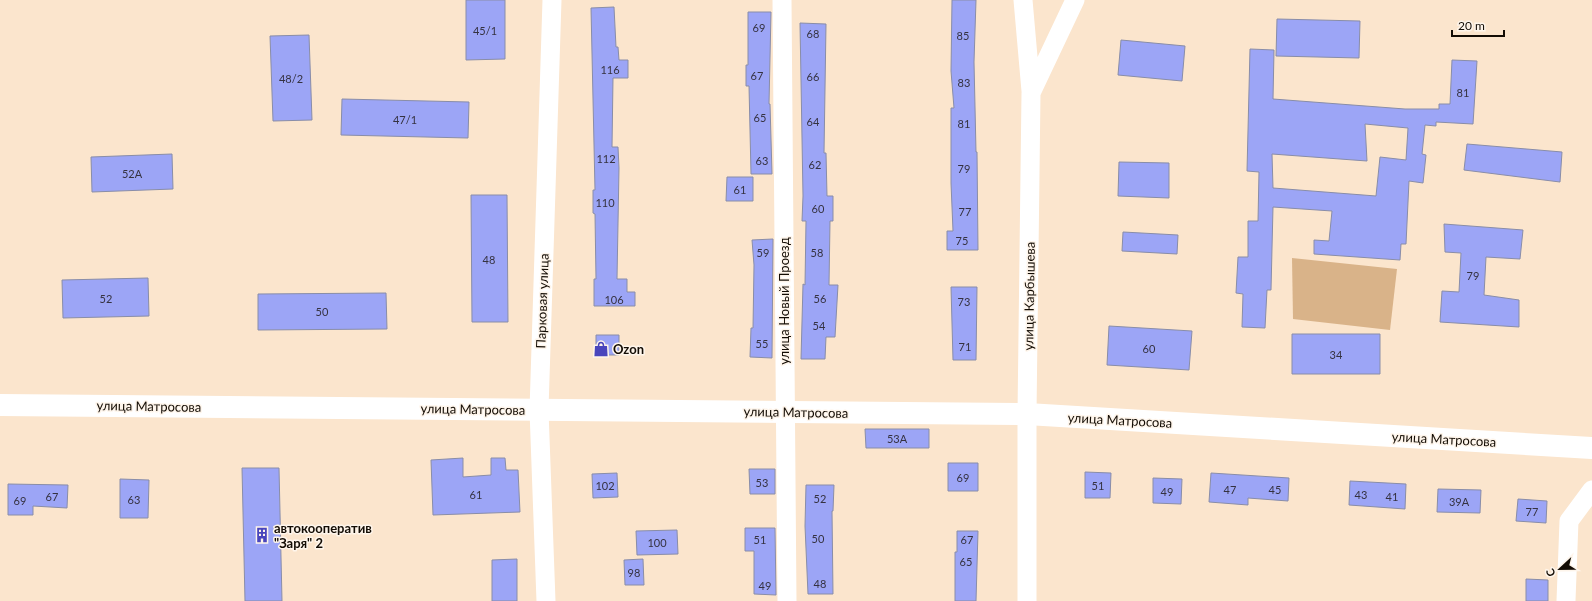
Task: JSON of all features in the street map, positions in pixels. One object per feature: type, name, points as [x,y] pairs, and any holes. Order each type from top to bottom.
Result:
[{"type":"street","name":"Парковая улица","points":[[546,601],[539,410],[552,0]]},
{"type":"street","name":"улица Новый Проезд","points":[[782,0],[784,411],[787,601]]},
{"type":"street","points":[[1024,0],[1031,93]]},
{"type":"street","name":"улица Карбышева","points":[[1027,601],[1027,414],[1031,93],[1075,0]]},
{"type":"street","name":"улица Матросова","points":[[0,405],[1027,414],[1592,448]]},
{"type":"street","points":[[1566,601],[1569,521],[1592,490]]},
{"type":"shaded area","points":[[1292,258],[1397,269],[1390,330],[1293,319]]},
{"type":"building","points":[[466,0],[505,0],[505,59],[466,60]]},
{"type":"building","points":[[952,0],[976,0],[974,62],[978,250],[947,250],[947,231],[953,231],[951,183],[951,108],[954,108],[951,71]]},
{"type":"building","points":[[614,7],[616,47],[618,47],[619,60],[628,60],[628,78],[613,78],[612,147],[618,147],[619,168],[617,279],[627,279],[627,292],[635,292],[635,306],[594,306],[594,279],[596,279],[595,214],[593,213],[593,190],[595,190],[591,8]]},
{"type":"building","points":[[748,12],[771,12],[769,104],[772,174],[751,174],[749,86],[746,86],[746,65],[748,65]]},
{"type":"building","points":[[1277,19],[1360,21],[1359,58],[1276,56]]},
{"type":"building","points":[[800,23],[826,24],[824,153],[826,153],[827,196],[833,196],[833,221],[830,221],[829,285],[838,285],[835,337],[826,337],[825,359],[801,359],[803,284],[805,285],[806,221],[802,221],[803,196]]},
{"type":"building","points":[[309,35],[312,120],[273,121],[270,36]]},
{"type":"building","points":[[1121,40],[1185,46],[1182,81],[1118,75]]},
{"type":"building","points":[[1250,49],[1274,50],[1273,99],[1405,109],[1439,109],[1439,104],[1450,104],[1452,60],[1477,61],[1473,124],[1436,122],[1436,126],[1425,125],[1422,154],[1426,155],[1423,183],[1409,181],[1406,244],[1401,244],[1400,260],[1314,254],[1314,240],[1329,241],[1332,211],[1273,207],[1271,290],[1267,290],[1265,328],[1242,327],[1243,294],[1236,293],[1238,257],[1248,257],[1248,221],[1258,221],[1259,172],[1247,171]],"holes":[[[1365,124],[1408,128],[1406,160],[1380,157],[1376,196],[1273,188],[1272,154],[1367,161]]]},
{"type":"building","points":[[342,99],[469,102],[468,138],[341,135]]},
{"type":"building","points":[[1467,144],[1562,152],[1560,182],[1464,170]]},
{"type":"building","points":[[172,154],[173,189],[92,192],[91,157]]},
{"type":"building","points":[[1119,162],[1169,163],[1169,198],[1118,196]]},
{"type":"building","points":[[727,177],[753,177],[753,201],[726,201]]},
{"type":"building","points":[[471,195],[507,195],[508,322],[472,322]]},
{"type":"building","points":[[1444,224],[1523,230],[1520,259],[1486,257],[1484,295],[1519,300],[1519,327],[1440,322],[1442,291],[1459,292],[1461,253],[1445,252]]},
{"type":"building","points":[[1123,232],[1178,235],[1177,254],[1122,251]]},
{"type":"building","points":[[773,239],[772,358],[750,357],[751,328],[753,328],[754,265],[752,240]]},
{"type":"building","points":[[148,278],[149,316],[63,318],[62,280]]},
{"type":"building","points":[[951,287],[977,287],[976,360],[953,360]]},
{"type":"building","points":[[386,293],[387,329],[258,330],[258,294]]},
{"type":"building","points":[[1109,326],[1192,331],[1189,370],[1107,365]]},
{"type":"building","points":[[1292,334],[1380,334],[1380,374],[1292,374]]},
{"type":"building","points":[[596,335],[619,335],[619,355],[596,355]]},
{"type":"building","points":[[865,429],[929,429],[929,448],[866,448]]},
{"type":"building","points":[[463,458],[463,477],[491,475],[491,458],[505,458],[506,470],[518,470],[520,512],[433,515],[431,460]]},
{"type":"building","points":[[948,463],[978,463],[978,491],[948,491]]},
{"type":"building","name":"автокооператив \"Заря\" 2","points":[[242,468],[279,468],[282,601],[245,601]]},
{"type":"building","points":[[749,469],[775,469],[775,494],[750,494]]},
{"type":"building","points":[[1085,472],[1111,473],[1110,498],[1085,498]]},
{"type":"building","points":[[617,473],[618,497],[593,498],[592,474]]},
{"type":"building","points":[[1211,473],[1289,478],[1288,501],[1248,498],[1248,505],[1209,502]]},
{"type":"building","points":[[1153,478],[1182,479],[1181,504],[1153,503]]},
{"type":"building","points":[[120,479],[149,480],[148,518],[120,518]]},
{"type":"building","points":[[1350,481],[1406,484],[1405,509],[1349,505]]},
{"type":"building","points":[[8,484],[68,485],[67,508],[33,506],[33,515],[8,515]]},
{"type":"building","points":[[806,485],[834,485],[832,511],[833,594],[808,594],[805,526]]},
{"type":"building","points":[[1438,489],[1481,490],[1480,513],[1437,512]]},
{"type":"building","points":[[1518,499],[1547,501],[1546,523],[1516,521]]},
{"type":"building","points":[[745,528],[775,528],[776,595],[754,594],[754,551],[745,551]]},
{"type":"building","points":[[677,530],[678,554],[637,555],[636,531]]},
{"type":"building","points":[[957,531],[978,531],[976,601],[955,601],[955,552],[957,552]]},
{"type":"building","points":[[517,559],[517,601],[492,601],[492,560]]},
{"type":"building","points":[[643,559],[644,585],[625,585],[624,560]]},
{"type":"building","points":[[1526,579],[1548,580],[1548,601],[1526,601]]},
{"type":"place","name":"Ozon","points":[[601,349]]},
{"type":"place","name":"автокооператив \"Заря\" 2","points":[[262,535]]}]
